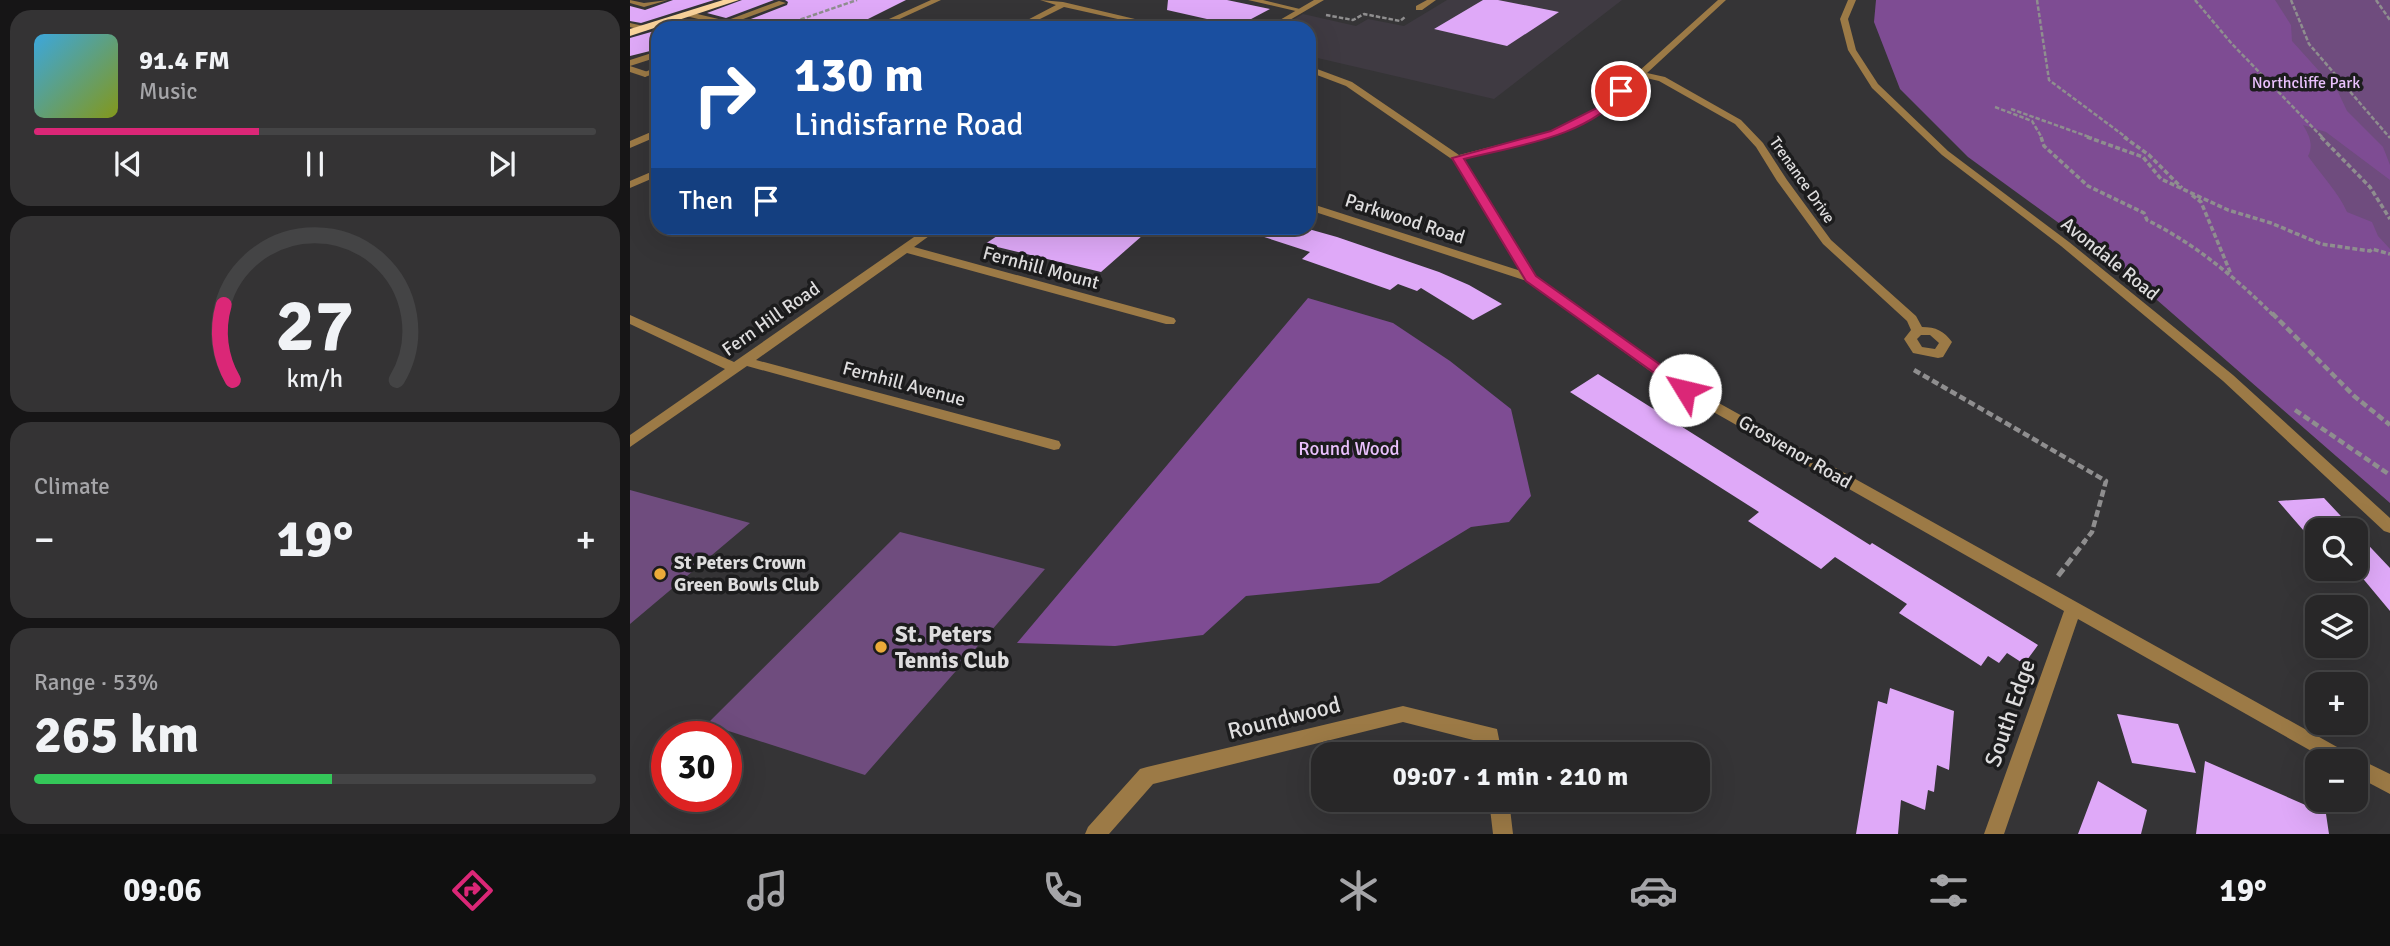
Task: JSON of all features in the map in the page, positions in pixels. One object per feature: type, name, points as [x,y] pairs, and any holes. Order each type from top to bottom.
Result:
[{"type":"highway","points":[[668,21],[734,0]]},
{"type":"highway","points":[[630,33],[651,27]]},
{"type":"street","points":[[630,1],[644,5],[664,0]]},
{"type":"street","points":[[889,21],[937,0]]},
{"type":"street","points":[[1044,0],[1138,21]]},
{"type":"street","points":[[1252,0],[1301,10]]},
{"type":"street","points":[[1282,21],[1320,0]]},
{"type":"street","points":[[1419,8],[1432,0]]},
{"type":"street","points":[[1457,158],[1555,133],[1602,109],[1722,0]]},
{"type":"street","name":"Avondale Road","points":[[1852,0],[1844,19],[1852,50],[1875,86],[1945,153],[2065,244],[2228,378],[2390,527]]},
{"type":"street","points":[[730,21],[782,3]]},
{"type":"street","points":[[1030,21],[1063,4]]},
{"type":"street","points":[[689,14],[716,21]]},
{"type":"street","points":[[630,25],[645,29]]},
{"type":"street","points":[[630,63],[651,56]]},
{"type":"street","points":[[630,69],[645,74],[651,72]]},
{"type":"street","name":"Grosvenor Road","points":[[1316,72],[1349,84],[1457,158],[1531,278],[1685,390],[2325,749]]},
{"type":"street","name":"Trenance Drive","points":[[1640,74],[1662,79],[1738,122],[1760,145],[1782,181],[1827,242],[1912,319],[1918,331]]},
{"type":"street","points":[[630,145],[651,135]]},
{"type":"street","points":[[630,185],[651,175]]},
{"type":"street","name":"Parkwood Road","points":[[1316,208],[1531,278]]},
{"type":"street","name":"Fern Hill Road","points":[[630,442],[923,235]]},
{"type":"street","name":"Fernhill Mount","points":[[903,248],[1170,321]]},
{"type":"street","name":"Fernhill Avenue","points":[[630,319],[739,364],[1054,445]]},
{"type":"street","name":"South Edge","points":[[1994,834],[2073,609]]},
{"type":"street","name":"Roundwood","points":[[1095,834],[1147,776],[1403,714],[1489,736],[1490,742]]},
{"type":"street","points":[[2368,773],[2390,785]]},
{"type":"street","points":[[1500,812],[1503,834]]},
{"type":"path","points":[[796,21],[857,0]]},
{"type":"path","points":[[2038,0],[2049,80],[2149,155],[2184,190],[2201,202],[2231,275]]},
{"type":"path","points":[[2195,0],[2232,44],[2370,187],[2390,219]]},
{"type":"path","points":[[2291,0],[2309,44],[2390,138]]},
{"type":"path","points":[[2376,0],[2390,20]]},
{"type":"path","points":[[1301,10],[1353,20],[1364,14],[1399,21],[1419,8]]},
{"type":"path","points":[[2390,254],[2314,242],[2271,223],[2228,210],[2223,205],[2161,179],[2143,157],[2116,145],[2083,137],[2032,114],[1995,107],[2032,121],[2044,141],[2044,146],[2088,186],[2144,213],[2147,220],[2180,234],[2231,275],[2359,403],[2390,425]]},
{"type":"path","points":[[2384,129],[2390,132]]},
{"type":"path","points":[[1913,369],[2106,481],[2092,533],[2044,593]]},
{"type":"shaded area","points":[[1447,0],[1622,0],[1494,99],[1316,58],[1316,21],[1290,21],[1303,14],[1356,26],[1368,19],[1404,26]]},
{"type":"green space","points":[[1876,0],[2275,0],[2291,25],[2292,41],[2338,92],[2347,111],[2383,147],[2390,165],[2390,180],[2326,132],[2303,125],[2311,144],[2308,156],[2335,191],[2347,212],[2372,222],[2378,236],[2390,249],[2390,503],[2118,266],[1968,157],[1900,89],[1874,22]]},
{"type":"green space","name":"Northcliffe Park","points":[[2150,0],[2390,0],[2390,300]]},
{"type":"green space","name":"Round Wood","points":[[1308,298],[1393,323],[1450,361],[1511,409],[1531,496],[1509,522],[1471,527],[1379,583],[1246,596],[1203,635],[1115,646],[1017,643]]},
{"type":"green space","name":"St Peters Crown Green Bowls Club","points":[[630,490],[750,523],[630,624]]},
{"type":"green space","name":"St. Peters Tennis Club","points":[[900,532],[1045,569],[865,775],[742,735],[742,721],[710,721]]},
{"type":"building","points":[[673,0],[714,0],[641,23],[630,21],[630,6],[645,10]]},
{"type":"building","points":[[742,0],[774,0],[726,18],[707,13]]},
{"type":"building","points":[[785,0],[906,0],[864,21],[746,21],[787,5]]},
{"type":"building","points":[[1168,0],[1227,0],[1270,9],[1247,21],[1216,21],[1167,10]]},
{"type":"building","points":[[1483,0],[1498,0],[1559,12],[1507,46],[1434,29]]},
{"type":"building","points":[[651,32],[651,51],[630,56],[630,38]]},
{"type":"building","points":[[1316,231],[1337,237],[1439,272],[1502,304],[1473,320],[1421,288],[1417,291],[1398,284],[1390,290],[1302,259],[1310,252],[1258,235],[1316,235]]},
{"type":"building","points":[[998,235],[1143,235],[1101,272],[985,244]]},
{"type":"building","points":[[1598,374],[1870,545],[1872,543],[2038,645],[2024,664],[2007,653],[1999,663],[1988,656],[1981,666],[1899,613],[1907,604],[1835,557],[1821,569],[1748,521],[1759,512],[1570,392]]},
{"type":"building","points":[[2324,498],[2343,518],[2305,518],[2305,532],[2278,501]]},
{"type":"building","points":[[2368,545],[2390,568],[2390,611],[2365,581],[2368,581]]},
{"type":"building","points":[[1890,688],[1954,711],[1949,770],[1937,765],[1934,792],[1928,790],[1925,810],[1901,800],[1898,834],[1856,834],[1878,701],[1887,704]]},
{"type":"building","points":[[2117,714],[2178,724],[2196,773],[2132,763]]},
{"type":"building","points":[[2205,761],[2305,805],[2305,812],[2326,814],[2329,834],[2196,834]]},
{"type":"building","points":[[2098,781],[2147,810],[2141,834],[2078,834]]},
{"type":"place","name":"St Peters Crown Green Bowls Club","points":[[660,574]]},
{"type":"place","name":"St. Peters Tennis Club","points":[[881,647]]},
{"type":"route","points":[[1621,91],[1602,109],[1555,133],[1457,158],[1531,278],[1685,390]]}]
